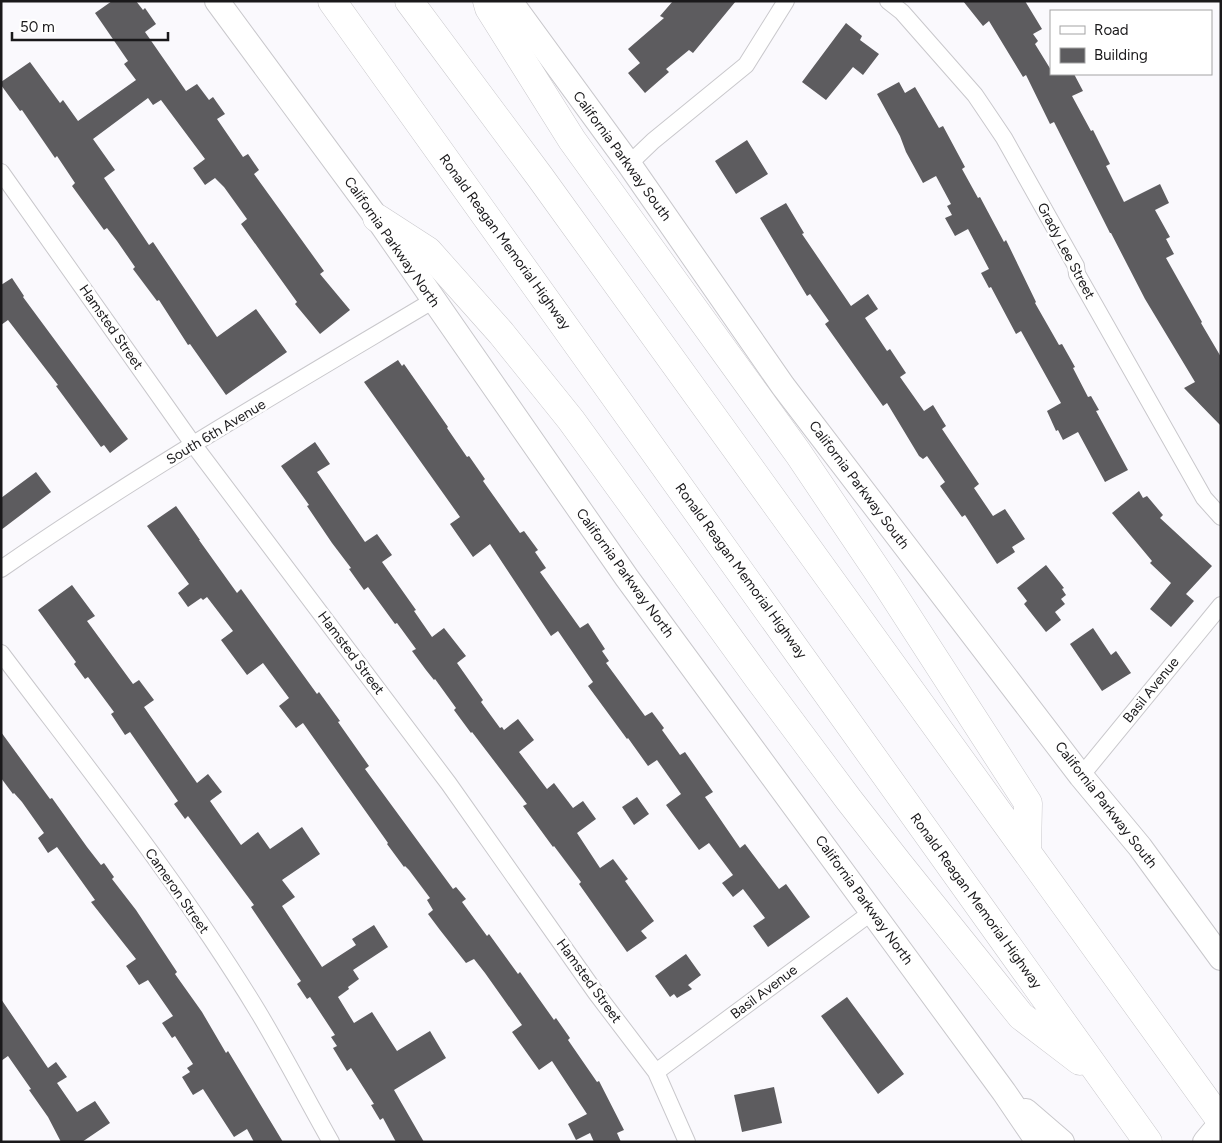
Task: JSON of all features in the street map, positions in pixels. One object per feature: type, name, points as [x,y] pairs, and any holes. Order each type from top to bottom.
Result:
[{"type":"highway","name":"Ronald Reagan Memorial Highway","points":[[332,1],[1148,1142]]},
{"type":"highway","points":[[410,1],[540,177],[1221,1122]]},
{"type":"highway","points":[[487,1],[489,8],[572,140],[804,462],[887,585],[1028,803],[1027,852]]},
{"type":"highway","points":[[377,218],[428,251],[571,420],[848,800],[1021,1016],[1102,1078]]},
{"type":"main road","name":"California Parkway North","points":[[217,1],[377,218],[627,578],[1004,1092],[1038,1142]]},
{"type":"main road","name":"California Parkway South","points":[[510,1],[629,164],[783,386],[1081,776],[1140,847],[1221,958]]},
{"type":"main road","points":[[1004,1092],[1062,1142]]},
{"type":"main road","points":[[1205,1142],[1221,1122]]},
{"type":"street","points":[[629,164],[653,141],[746,65],[786,1]]},
{"type":"street","name":"Grady Lee Street","points":[[888,1],[902,12],[975,95],[1004,138],[1076,266],[1077,274],[1199,490],[1221,517]]},
{"type":"street","name":"Hamsted Street","points":[[1,172],[193,444],[449,784],[596,993],[656,1072],[686,1142]]},
{"type":"street","name":"South 6th Avenue","points":[[1,570],[47,538],[193,444],[434,300]]},
{"type":"street","name":"Basil Avenue","points":[[1081,776],[1221,605]]},
{"type":"street","name":"Cameron Street","points":[[1,653],[114,802],[191,909],[257,1010],[331,1142]]},
{"type":"street","name":"Basil Avenue","points":[[656,1072],[872,912]]},
{"type":"building","points":[[112,1],[136,1],[143,10],[145,8],[156,24],[145,32],[186,91],[197,84],[209,100],[213,97],[225,114],[217,119],[243,157],[248,154],[259,170],[254,174],[324,271],[320,274],[350,310],[320,334],[295,304],[297,302],[241,224],[247,219],[224,187],[215,178],[205,185],[193,168],[205,159],[161,100],[153,105],[148,98],[93,139],[115,170],[104,178],[149,245],[153,242],[217,337],[256,309],[287,352],[226,395],[190,344],[188,345],[159,300],[157,301],[133,269],[135,267],[117,241],[107,228],[104,230],[72,186],[75,183],[57,156],[55,158],[22,110],[20,111],[1,85],[1,82],[30,62],[60,103],[63,100],[78,121],[136,80],[124,64],[128,61],[95,13]]},
{"type":"building","points":[[673,1],[736,1],[693,53],[689,50],[666,69],[669,72],[645,93],[628,73],[640,63],[628,49],[664,18],[660,16]]},
{"type":"building","points":[[963,1],[1025,1],[1042,29],[1033,34],[1038,41],[1035,44],[1050,68],[1050,75],[1075,75],[1083,91],[1072,96],[1091,131],[1093,130],[1110,164],[1106,166],[1124,202],[1160,184],[1169,203],[1155,210],[1170,237],[1166,239],[1174,254],[1166,258],[1221,357],[1221,426],[1184,388],[1195,382],[1145,299],[1054,122],[1050,124],[1026,75],[1023,77],[989,21],[983,26]]},
{"type":"building","points":[[846,23],[862,36],[860,40],[879,54],[863,75],[853,67],[826,100],[802,82]]},
{"type":"building","points":[[899,82],[905,93],[915,87],[939,128],[943,126],[965,167],[962,169],[978,198],[980,197],[1004,242],[1006,240],[1035,303],[1059,345],[1062,344],[1075,367],[1073,368],[1088,397],[1091,396],[1099,410],[1096,411],[1128,470],[1105,482],[1078,432],[1063,440],[1058,430],[1056,431],[1047,411],[1061,403],[1021,331],[1016,334],[991,287],[989,288],[981,273],[989,269],[968,229],[955,236],[945,218],[952,215],[947,206],[951,204],[936,176],[923,183],[877,94]]},
{"type":"building","points":[[747,140],[768,174],[736,194],[715,161]]},
{"type":"building","points":[[786,203],[804,233],[802,234],[851,306],[868,294],[878,309],[865,318],[887,351],[890,349],[906,373],[900,377],[924,411],[933,405],[946,426],[942,429],[979,484],[974,488],[993,516],[1005,509],[1025,539],[1012,547],[1015,552],[997,564],[965,515],[962,517],[940,486],[945,482],[927,456],[923,459],[919,456],[887,403],[883,406],[825,324],[829,321],[810,294],[807,296],[760,218]]},
{"type":"building","points":[[12,278],[23,297],[128,439],[110,453],[104,445],[101,447],[56,386],[58,385],[8,320],[1,325],[1,285]]},
{"type":"building","points":[[398,360],[402,366],[404,364],[467,457],[469,456],[485,479],[483,481],[520,533],[524,531],[538,550],[535,552],[546,568],[540,572],[580,628],[588,623],[605,649],[602,651],[609,661],[606,663],[645,716],[652,712],[680,755],[685,752],[713,792],[705,797],[740,848],[745,844],[779,889],[786,884],[810,917],[768,947],[753,926],[765,918],[743,889],[733,897],[722,883],[733,875],[709,843],[699,850],[666,805],[681,794],[657,760],[648,766],[627,739],[588,686],[593,682],[558,631],[551,636],[490,544],[473,557],[450,524],[460,517],[364,382]]},
{"type":"building","points":[[315,442],[330,464],[317,472],[365,542],[377,534],[392,555],[382,562],[416,610],[414,611],[432,637],[444,628],[466,656],[457,663],[483,700],[481,702],[500,728],[502,727],[504,730],[518,719],[534,740],[519,752],[547,789],[554,783],[573,808],[583,801],[596,819],[577,833],[600,868],[613,859],[628,879],[625,881],[654,921],[641,931],[647,938],[627,952],[579,884],[581,882],[523,806],[527,804],[454,710],[456,708],[412,651],[416,649],[397,623],[395,624],[368,587],[364,590],[349,569],[351,568],[307,506],[309,505],[281,466]]},
{"type":"building","points":[[36,472],[51,492],[1,530],[1,498]]},
{"type":"building","points":[[1139,491],[1143,498],[1147,496],[1163,515],[1160,518],[1212,566],[1186,594],[1194,601],[1171,627],[1150,609],[1171,583],[1150,563],[1152,561],[1112,513]]},
{"type":"building","points":[[176,506],[237,593],[241,589],[317,694],[319,692],[340,721],[338,722],[369,766],[365,769],[453,889],[456,887],[466,899],[462,902],[487,936],[489,934],[518,974],[520,972],[554,1020],[556,1018],[570,1038],[568,1040],[597,1082],[599,1081],[624,1130],[617,1133],[621,1142],[594,1142],[590,1133],[576,1140],[568,1124],[587,1114],[552,1061],[539,1070],[512,1032],[522,1025],[485,973],[474,959],[466,963],[440,930],[428,914],[433,910],[427,900],[430,898],[387,844],[303,723],[296,728],[279,706],[289,698],[263,663],[247,675],[221,640],[233,631],[207,597],[203,600],[201,598],[188,607],[178,593],[189,584],[147,526]]},
{"type":"building","points":[[1046,565],[1064,588],[1062,589],[1066,595],[1061,599],[1065,604],[1055,612],[1061,620],[1046,632],[1024,604],[1027,601],[1017,588]]},
{"type":"building","points":[[72,585],[95,616],[87,621],[133,684],[139,680],[154,700],[144,707],[197,783],[208,774],[222,792],[210,801],[241,845],[258,832],[270,849],[302,827],[320,854],[282,880],[295,897],[282,906],[322,967],[356,945],[352,939],[374,925],[388,947],[353,970],[359,979],[338,997],[354,1023],[372,1012],[397,1051],[430,1031],[446,1058],[394,1090],[424,1142],[396,1142],[383,1118],[380,1120],[371,1105],[374,1104],[351,1068],[347,1071],[333,1048],[337,1046],[331,1037],[335,1035],[310,997],[307,999],[297,984],[301,981],[251,907],[254,905],[188,816],[185,819],[174,804],[178,801],[130,732],[125,735],[111,714],[114,712],[88,677],[85,679],[74,664],[76,662],[38,610]]},
{"type":"building","points":[[1093,628],[1111,655],[1116,651],[1131,673],[1102,691],[1070,644]]},
{"type":"building","points":[[1,732],[101,865],[104,863],[114,877],[112,879],[136,910],[177,972],[175,974],[202,1012],[226,1053],[228,1051],[283,1142],[254,1142],[247,1129],[234,1137],[203,1089],[193,1095],[182,1077],[190,1072],[187,1068],[193,1064],[175,1036],[172,1038],[162,1023],[173,1016],[148,980],[139,985],[126,966],[136,959],[91,902],[95,900],[57,847],[48,853],[38,838],[44,833],[22,802],[13,794],[1,778]]},
{"type":"building","points":[[637,797],[649,814],[634,825],[622,807]]},
{"type":"building","points":[[686,954],[701,975],[688,985],[692,989],[677,998],[674,994],[670,997],[655,976]]},
{"type":"building","points":[[847,997],[904,1074],[878,1094],[821,1016]]},
{"type":"building","points":[[1,999],[48,1068],[56,1062],[67,1077],[57,1083],[77,1112],[95,1101],[110,1123],[82,1142],[61,1142],[48,1117],[29,1090],[31,1089],[8,1056],[1,1061]]},
{"type":"building","points":[[774,1087],[782,1123],[742,1132],[734,1095]]}]
